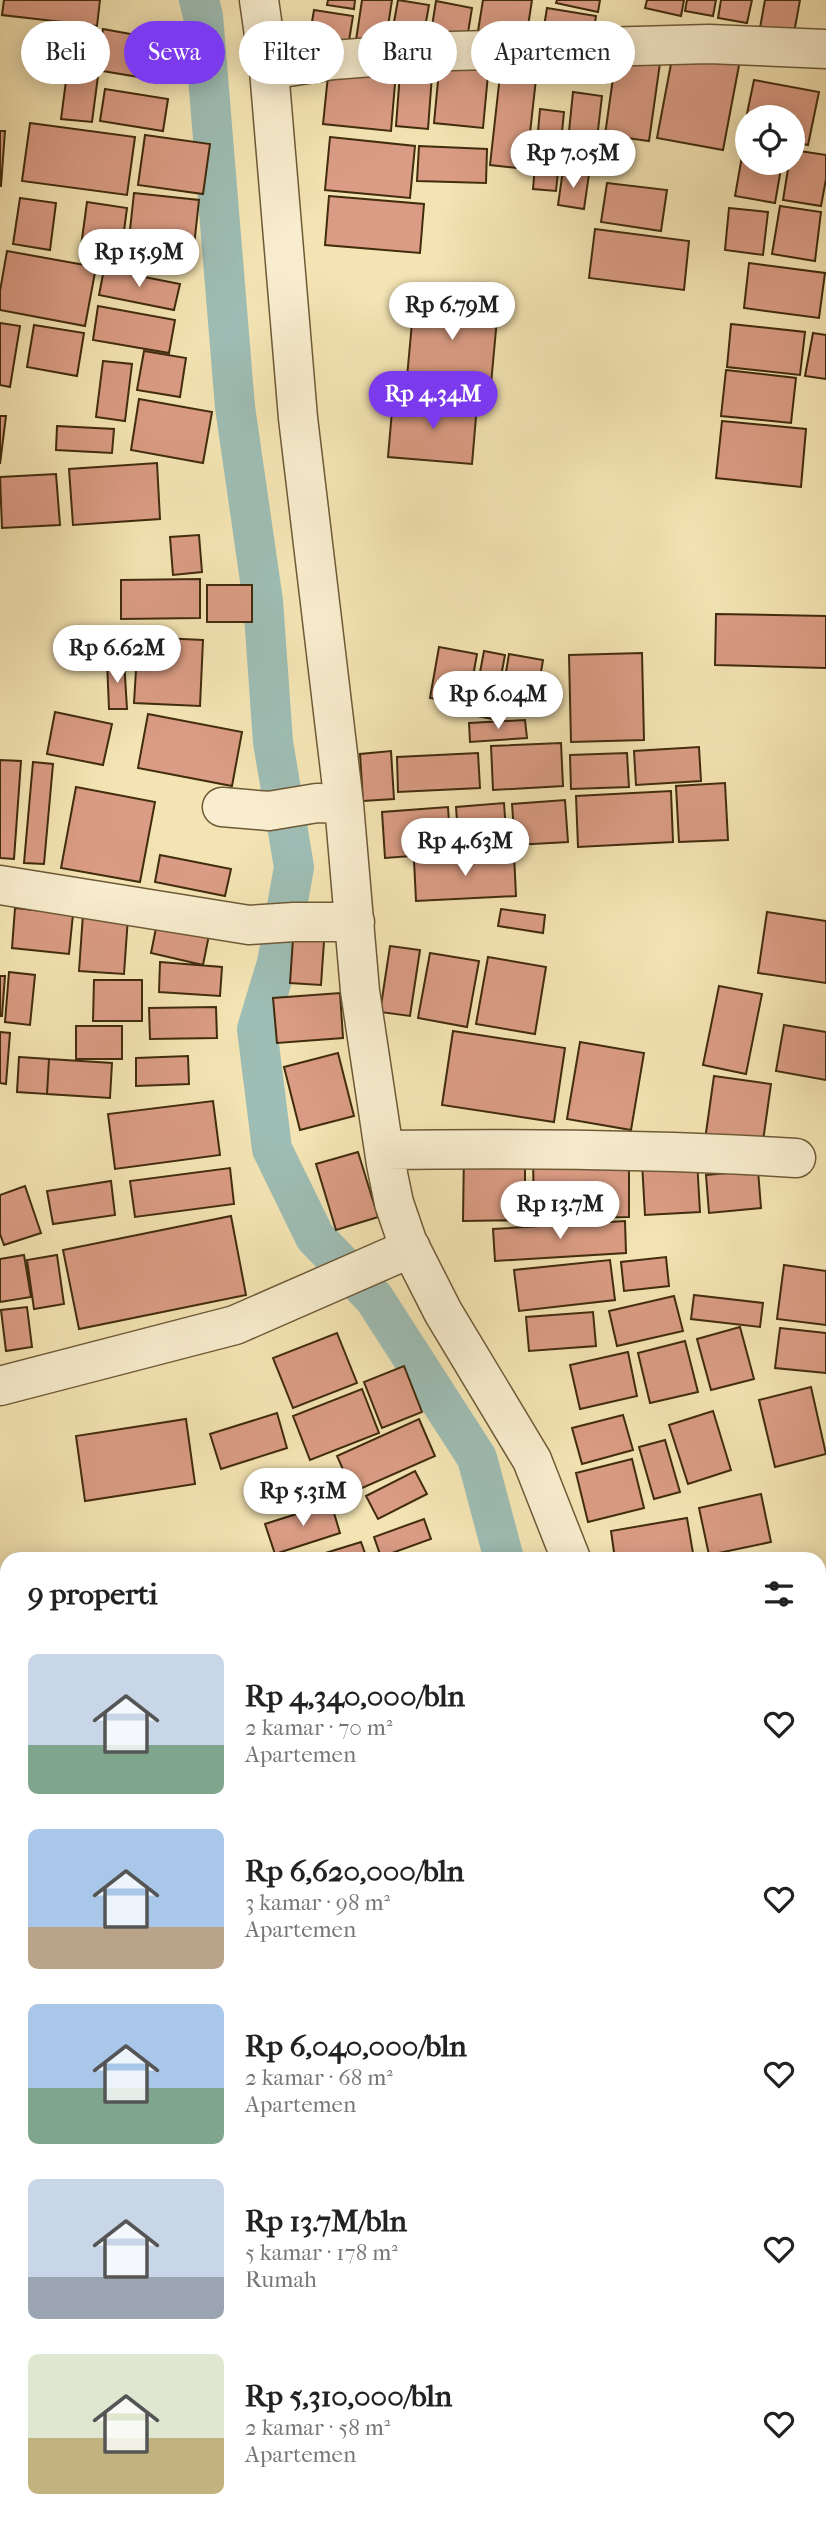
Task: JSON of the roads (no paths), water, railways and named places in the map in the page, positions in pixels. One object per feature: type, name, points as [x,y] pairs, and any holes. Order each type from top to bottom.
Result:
[{"type":"street","points":[[259,0],[262,21]]},
{"type":"street","points":[[344,59],[451,51],[709,44],[826,49]]},
{"type":"street","points":[[270,84],[331,803],[355,922],[360,991],[394,1203],[394,1255],[443,1312],[531,1460],[568,1552]]},
{"type":"street","points":[[222,807],[270,811],[331,803]]},
{"type":"street","points":[[0,886],[249,925],[355,922]]},
{"type":"street","points":[[384,1150],[541,1148],[696,1151],[796,1158]]},
{"type":"street","points":[[0,1386],[235,1325],[394,1255]]},
{"type":"waterway","points":[[199,0],[203,16],[235,407],[263,601],[273,742],[294,867],[277,963],[257,1029],[272,1149],[315,1237],[374,1298],[477,1458],[502,1552]]}]
